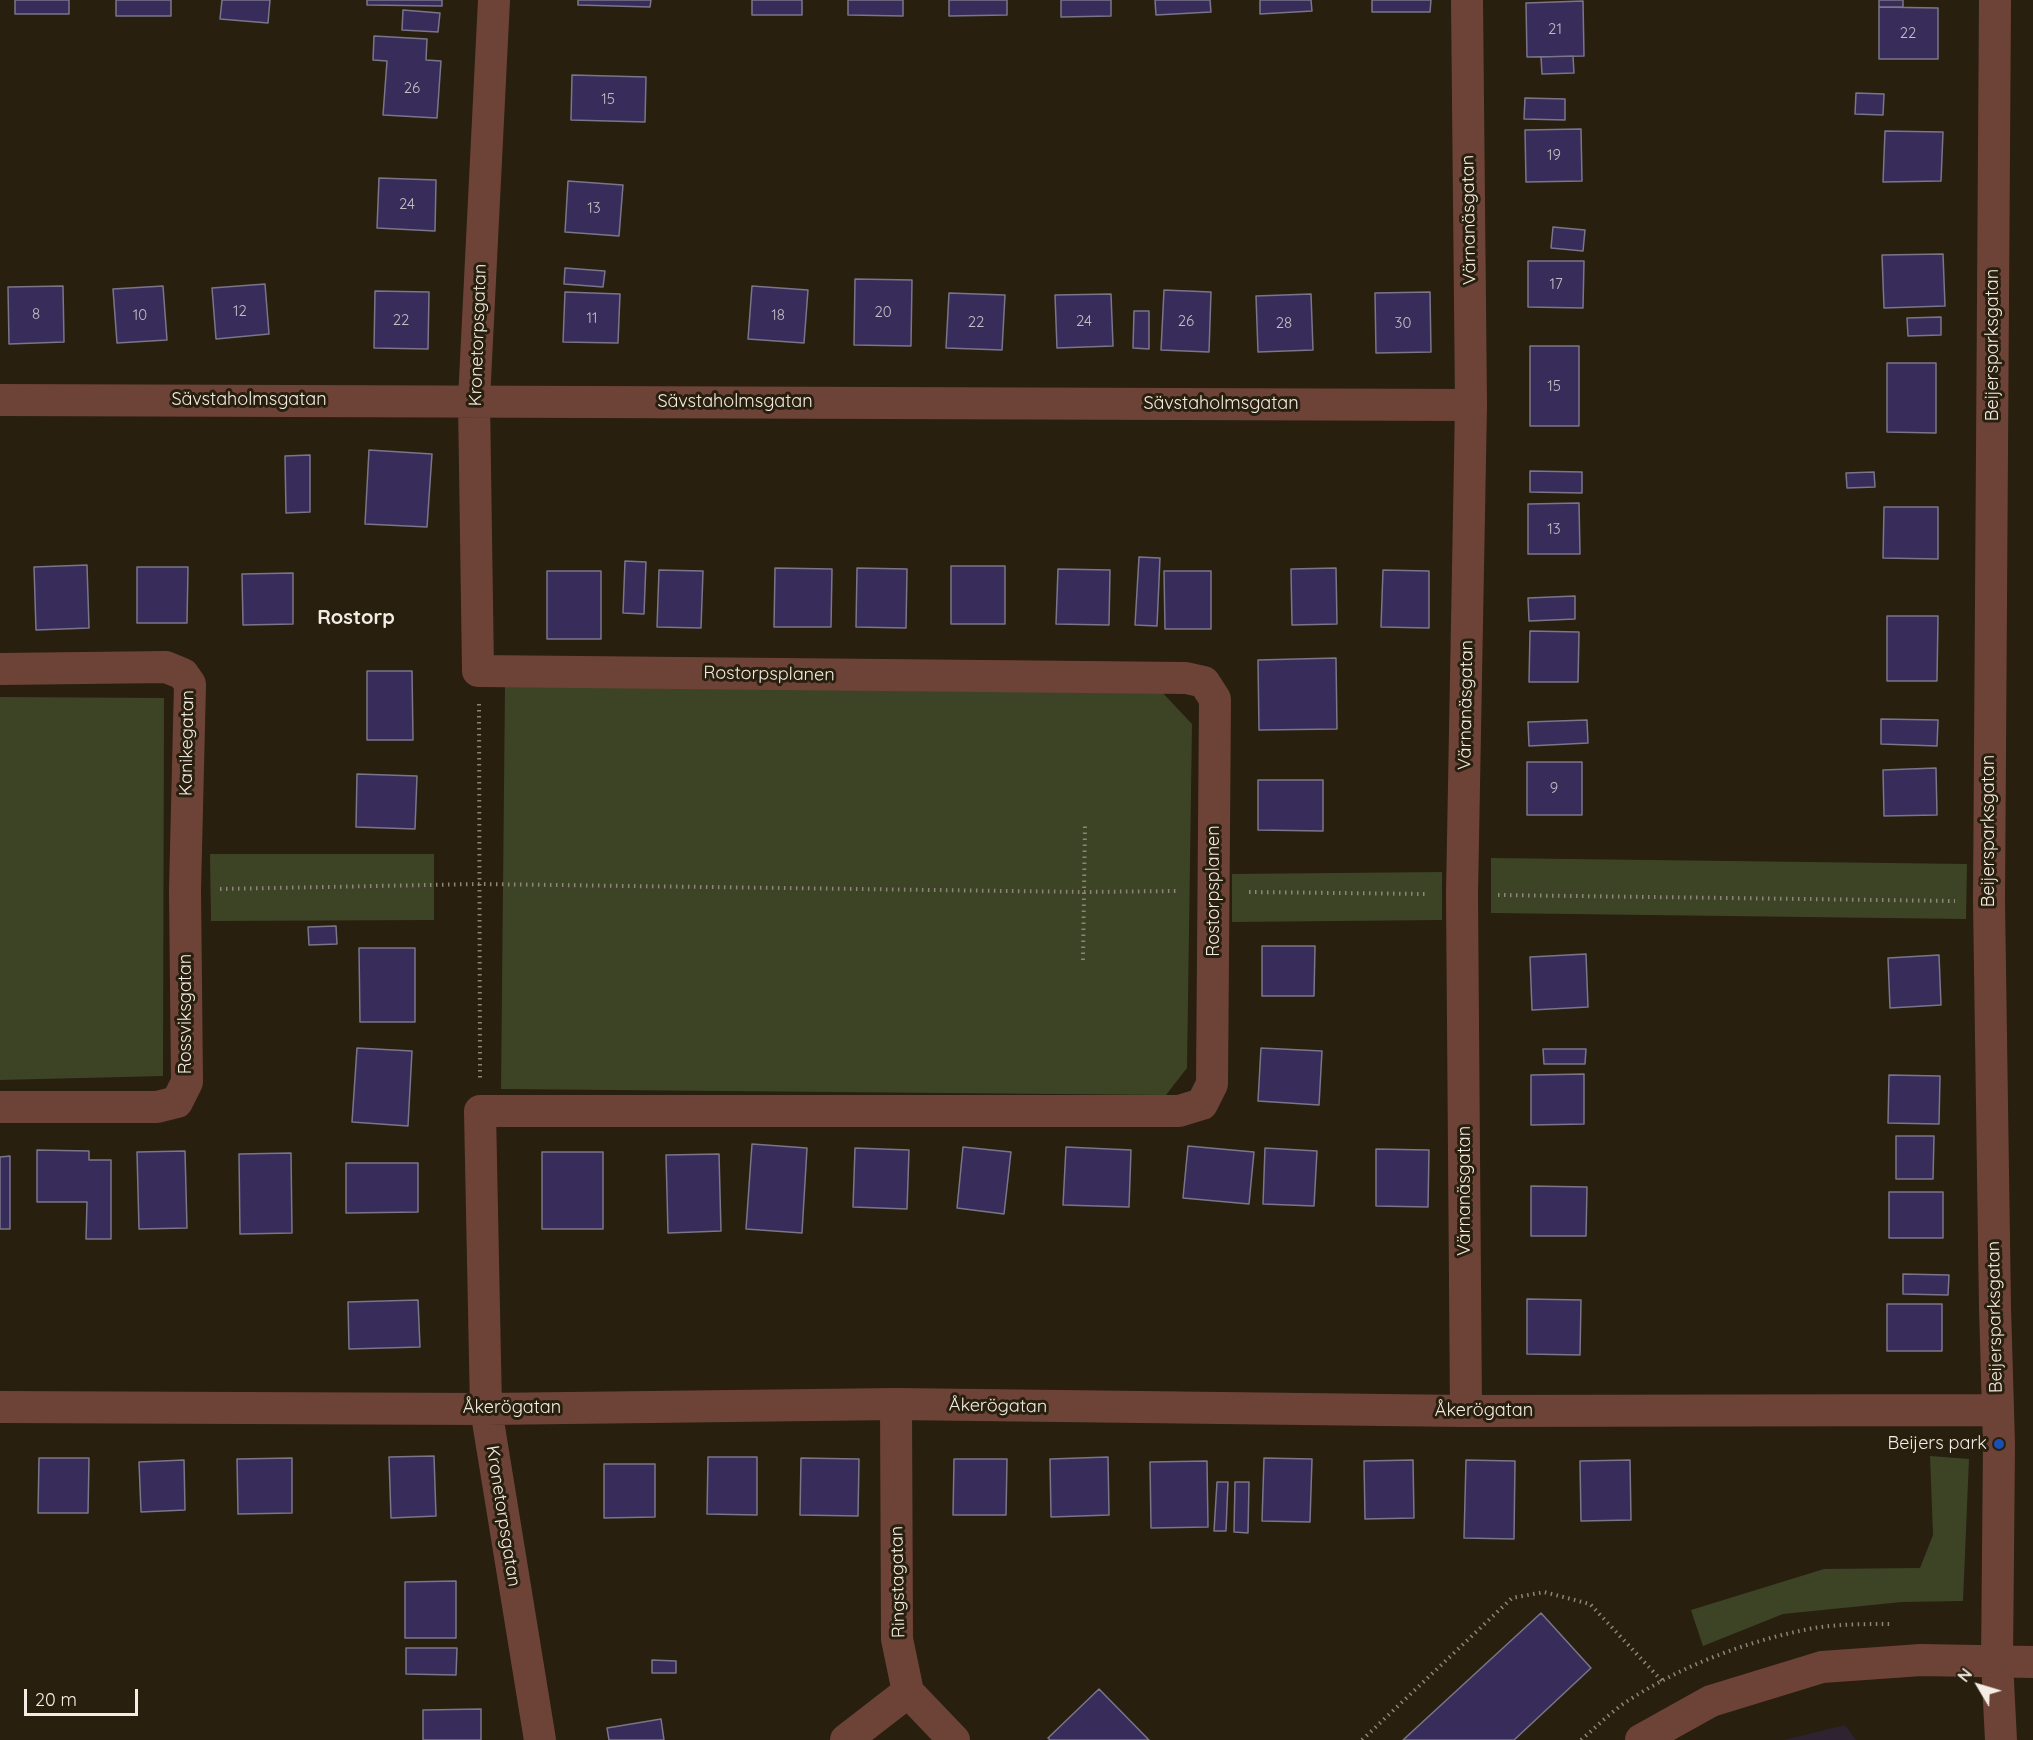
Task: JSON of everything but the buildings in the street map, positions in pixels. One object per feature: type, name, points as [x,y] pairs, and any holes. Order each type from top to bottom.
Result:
[{"type":"street","name":"Kronetorpsgatan","points":[[478,671],[474,400],[494,0]]},
{"type":"street","name":"Värnanäsgatan","points":[[1466,1411],[1462,894],[1471,405],[1467,0]]},
{"type":"street","name":"Beijersparksgatan","points":[[1995,0],[1989,901],[1996,1410],[1999,1444],[1997,1662],[2001,1740]]},
{"type":"street","name":"Sävstaholmsgatan","points":[[0,400],[1471,405]]},
{"type":"street","name":"Kanikegatan","points":[[0,669],[166,668],[183,674],[190,684],[185,890]]},
{"type":"street","name":"Rostorpsplanen","points":[[478,671],[1186,678],[1203,682],[1215,699],[1212,1084],[1202,1104],[1179,1111],[480,1112]]},
{"type":"street","name":"Rossviksgatan","points":[[0,1107],[157,1107],[177,1102],[187,1082],[185,890]]},
{"type":"street","name":"Kronetorpsgatan","points":[[480,1112],[486,1409],[540,1740]]},
{"type":"street","name":"Åkerögatan","points":[[0,1407],[486,1409],[896,1404],[1466,1411],[1996,1410]]},
{"type":"street","name":"Ringstagatan","points":[[896,1404],[897,1639],[908,1692]]},
{"type":"street","points":[[1641,1740],[1711,1701],[1822,1667],[1921,1660],[2033,1662]]},
{"type":"street","points":[[846,1740],[908,1692],[954,1740]]},
{"type":"path","points":[[478,671],[480,1112]]},
{"type":"path","points":[[1083,960],[1085,825]]},
{"type":"path","points":[[185,890],[479,884],[1989,901]]},
{"type":"path","points":[[1362,1740],[1512,1598],[1544,1592],[1590,1604],[1662,1681]]},
{"type":"shaded area","points":[[1845,1725],[1856,1740],[1784,1740]]},
{"type":"green space","points":[[505,686],[1160,690],[1192,724],[1187,1068],[1166,1095],[501,1089]]},
{"type":"green space","points":[[0,697],[164,698],[163,1076],[0,1080]]},
{"type":"green space","points":[[210,854],[434,854],[434,920],[211,921]]},
{"type":"green space","points":[[1491,858],[1967,864],[1966,919],[1491,913]]},
{"type":"green space","points":[[1442,872],[1442,920],[1232,922],[1232,874]]},
{"type":"green space","points":[[1930,1456],[1969,1459],[1963,1601],[1902,1602],[1783,1614],[1703,1646],[1691,1610],[1824,1569],[1920,1568],[1933,1535]]},
{"type":"place","name":"Beijers park","points":[[1999,1444]]},
{"type":"district","name":"Rostorp","points":[[356,618]]}]
